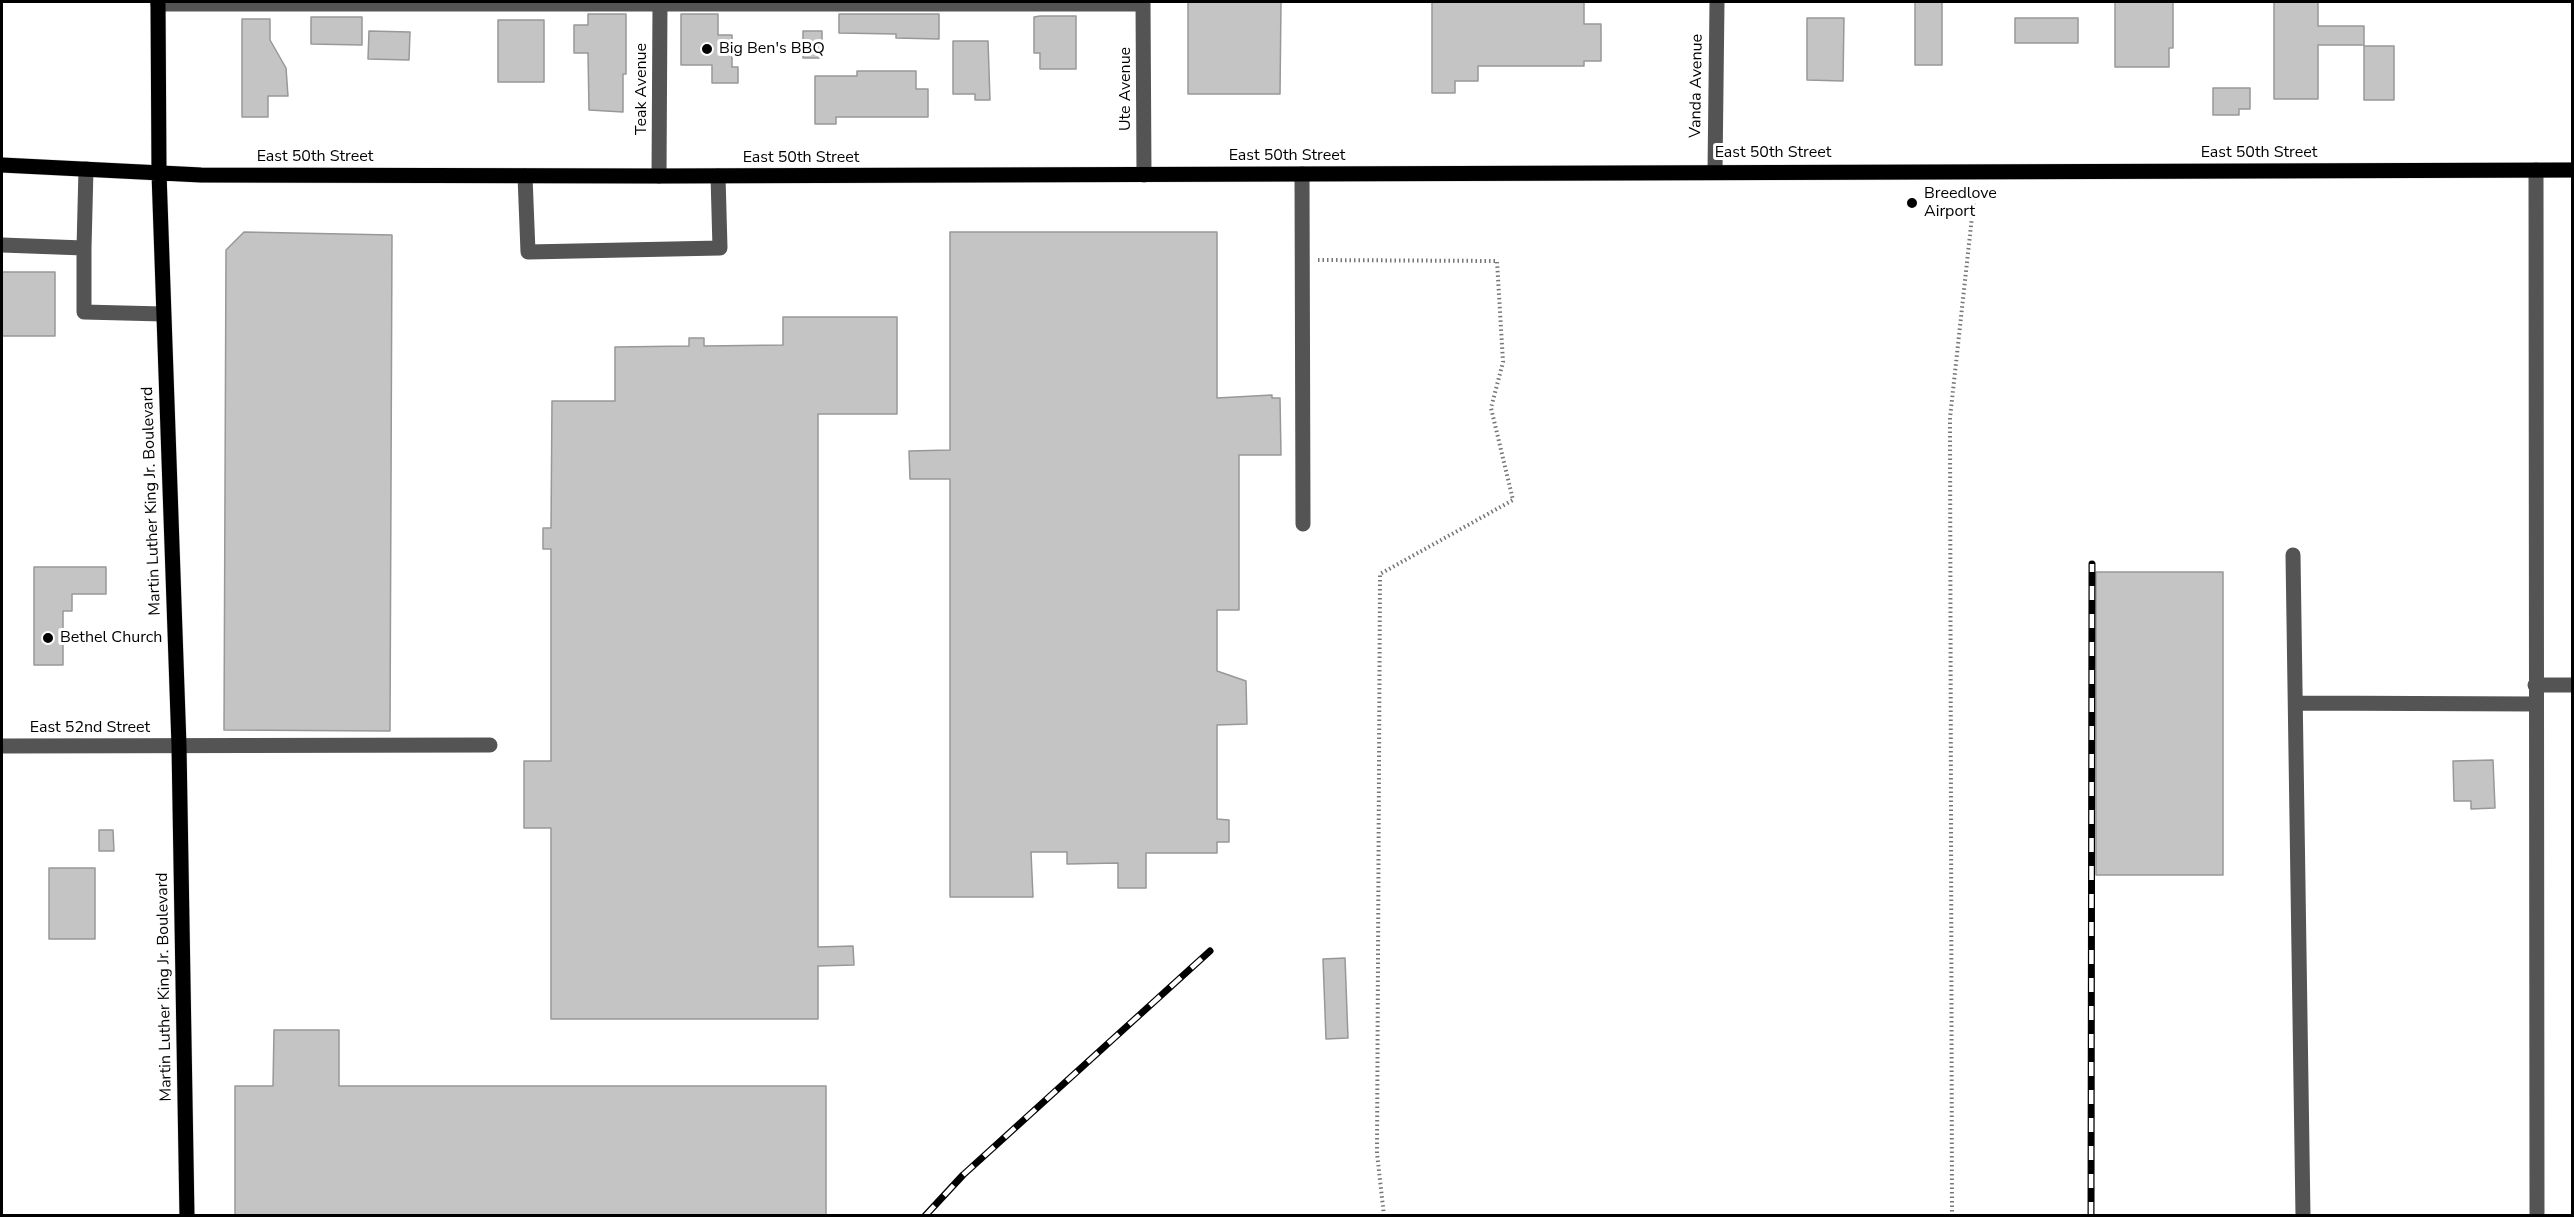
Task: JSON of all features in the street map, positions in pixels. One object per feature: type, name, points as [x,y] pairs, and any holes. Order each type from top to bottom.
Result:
[{"type":"main road","name":"Martin Luther King Jr. Boulevard","points":[[158,3],[159,173],[179,746],[187,1215]]},
{"type":"main road","name":"East 50th Street","points":[[2,165],[159,173],[525,176],[2572,170]]},
{"type":"street","name":"Teak Avenue","points":[[659,176],[660,2]]},
{"type":"street","name":"Vanda Avenue","points":[[1715,171],[1717,2]]},
{"type":"street","points":[[158,3],[1143,3]]},
{"type":"street","name":"Ute Avenue","points":[[1143,3],[1144,175]]},
{"type":"street","points":[[86,169],[84,312],[163,314]]},
{"type":"street","points":[[2536,170],[2537,1215]]},
{"type":"street","points":[[1302,174],[1303,524]]},
{"type":"street","points":[[525,176],[528,252],[720,248],[718,176]]},
{"type":"street","points":[[2,245],[84,248]]},
{"type":"street","points":[[2293,555],[2303,1215]]},
{"type":"street","points":[[2535,685],[2572,685]]},
{"type":"street","points":[[2296,703],[2535,704]]},
{"type":"street","name":"East 52nd Street","points":[[2,746],[490,745]]},
{"type":"path","points":[[1952,1215],[1950,418],[1977,171]]},
{"type":"path","points":[[1303,260],[1497,261],[1503,362],[1491,408],[1513,500],[1380,574],[1377,1153],[1384,1215]]},
{"type":"building","points":[[1188,2],[1281,2],[1280,94],[1188,94]]},
{"type":"building","points":[[1432,2],[1584,2],[1584,24],[1601,24],[1601,61],[1584,61],[1584,66],[1478,66],[1478,81],[1455,81],[1455,93],[1432,93]]},
{"type":"building","points":[[1915,2],[1942,2],[1942,65],[1915,65]]},
{"type":"building","points":[[2115,2],[2173,2],[2173,48],[2169,48],[2169,67],[2115,67]]},
{"type":"building","points":[[2274,2],[2318,2],[2318,26],[2364,26],[2364,45],[2318,45],[2318,99],[2274,99]]},
{"type":"building","points":[[588,14],[626,14],[626,74],[623,74],[623,112],[589,110],[588,53],[574,53],[574,25],[588,25]]},
{"type":"building","name":"Big Ben's BBQ","points":[[681,14],[718,14],[718,35],[732,35],[732,67],[738,67],[738,83],[712,83],[712,65],[681,65]]},
{"type":"building","points":[[839,14],[939,14],[939,39],[896,38],[896,34],[839,33]]},
{"type":"building","points":[[1076,16],[1076,69],[1040,69],[1040,53],[1034,53],[1034,17]]},
{"type":"building","points":[[311,17],[362,17],[362,45],[311,44]]},
{"type":"building","points":[[1807,18],[1844,18],[1843,81],[1807,80]]},
{"type":"building","points":[[2015,18],[2078,18],[2078,43],[2015,43]]},
{"type":"building","points":[[242,19],[270,19],[270,40],[286,68],[288,96],[268,96],[268,117],[242,117]]},
{"type":"building","points":[[498,20],[544,20],[544,82],[498,82]]},
{"type":"building","points":[[369,31],[410,32],[409,60],[368,59]]},
{"type":"building","points":[[803,31],[822,31],[822,58],[803,58]]},
{"type":"building","points":[[953,41],[988,41],[990,100],[975,100],[975,94],[953,94]]},
{"type":"building","points":[[2364,46],[2394,46],[2394,100],[2364,100]]},
{"type":"building","points":[[857,71],[916,71],[916,89],[928,89],[928,117],[836,117],[836,124],[815,124],[815,76],[857,76]]},
{"type":"building","points":[[2213,88],[2250,88],[2250,109],[2239,109],[2239,115],[2213,115]]},
{"type":"building","points":[[244,232],[392,235],[390,731],[224,730],[226,250]]},
{"type":"building","points":[[950,232],[1217,232],[1217,398],[1272,395],[1272,398],[1280,398],[1281,455],[1239,455],[1239,610],[1217,610],[1217,671],[1246,681],[1247,724],[1217,725],[1217,819],[1229,820],[1229,842],[1217,842],[1217,853],[1146,853],[1146,888],[1118,888],[1118,863],[1067,864],[1067,852],[1031,852],[1033,897],[950,897],[950,479],[910,479],[909,451],[950,450]]},
{"type":"building","points":[[2,272],[55,272],[55,336],[2,336]]},
{"type":"building","points":[[783,317],[897,317],[897,414],[818,414],[818,947],[853,946],[854,965],[818,966],[818,1019],[551,1019],[551,828],[524,828],[524,761],[551,761],[551,549],[543,549],[543,528],[551,528],[552,401],[615,401],[615,347],[689,346],[689,338],[704,338],[704,346],[783,345]]},
{"type":"building","name":"Bethel Church","points":[[34,567],[106,567],[106,594],[72,594],[72,611],[63,611],[63,665],[34,665]]},
{"type":"building","points":[[2096,572],[2223,572],[2223,875],[2096,875]]},
{"type":"building","points":[[2493,760],[2495,808],[2471,809],[2471,801],[2454,801],[2453,761]]},
{"type":"building","points":[[99,830],[113,830],[114,851],[99,851]]},
{"type":"building","points":[[49,868],[95,868],[95,939],[49,939]]},
{"type":"building","points":[[1345,958],[1348,1038],[1326,1039],[1323,959]]},
{"type":"building","points":[[274,1030],[339,1030],[339,1086],[826,1086],[826,1215],[235,1215],[235,1086],[273,1086]]},
{"type":"railway","points":[[2091,1216],[2092,564]]},
{"type":"railway","points":[[925,1216],[963,1175],[1210,951]]},
{"type":"place","name":"Big Ben's BBQ","points":[[707,49]]},
{"type":"place","name":"Breedlove Airport","points":[[1912,203]]},
{"type":"place","name":"Bethel Church","points":[[48,638]]}]
